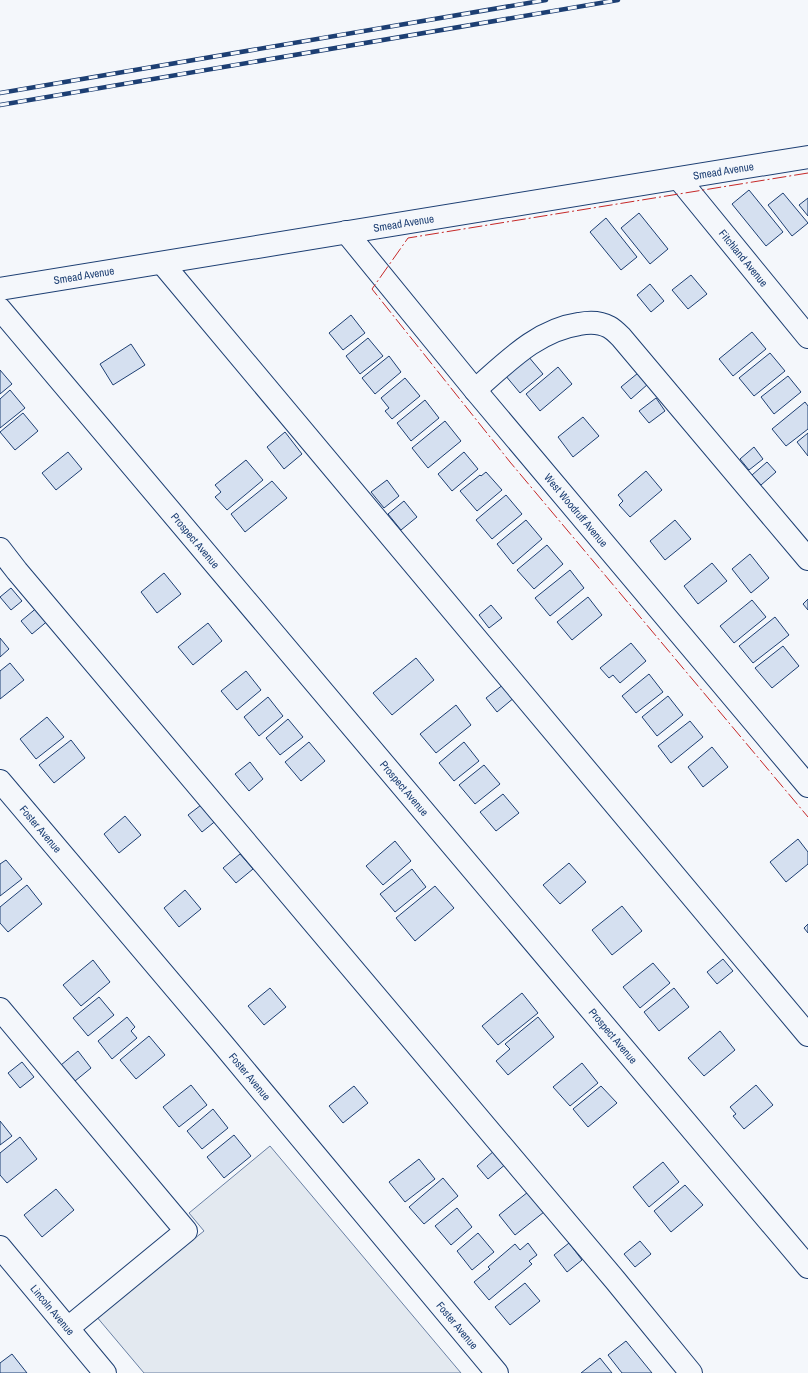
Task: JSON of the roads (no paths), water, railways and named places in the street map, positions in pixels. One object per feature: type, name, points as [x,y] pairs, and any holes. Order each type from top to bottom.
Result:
[{"type":"street","name":"Smead Avenue","points":[[0,289],[808,157]]},
{"type":"street","name":"Fitchland Avenue","points":[[679,179],[808,337]]},
{"type":"street","name":"West Woodruff Avenue","points":[[346,232],[475,390],[808,786]]},
{"type":"street","points":[[162,263],[808,1035]]},
{"type":"street","name":"Prospect Avenue","points":[[0,309],[808,1267]]},
{"type":"street","points":[[475,390],[529,344],[550,332],[571,325],[592,322],[609,326],[621,336],[808,559]]},
{"type":"street","points":[[0,549],[615,1280],[691,1373]]},
{"type":"street","name":"Foster Avenue","points":[[0,781],[497,1373]]},
{"type":"street","points":[[0,1009],[186,1231],[68,1328]]},
{"type":"street","name":"Lincoln Avenue","points":[[0,1247],[106,1373]]},
{"type":"railway","points":[[0,93],[546,0]]},
{"type":"railway","points":[[0,105],[618,0]]}]
